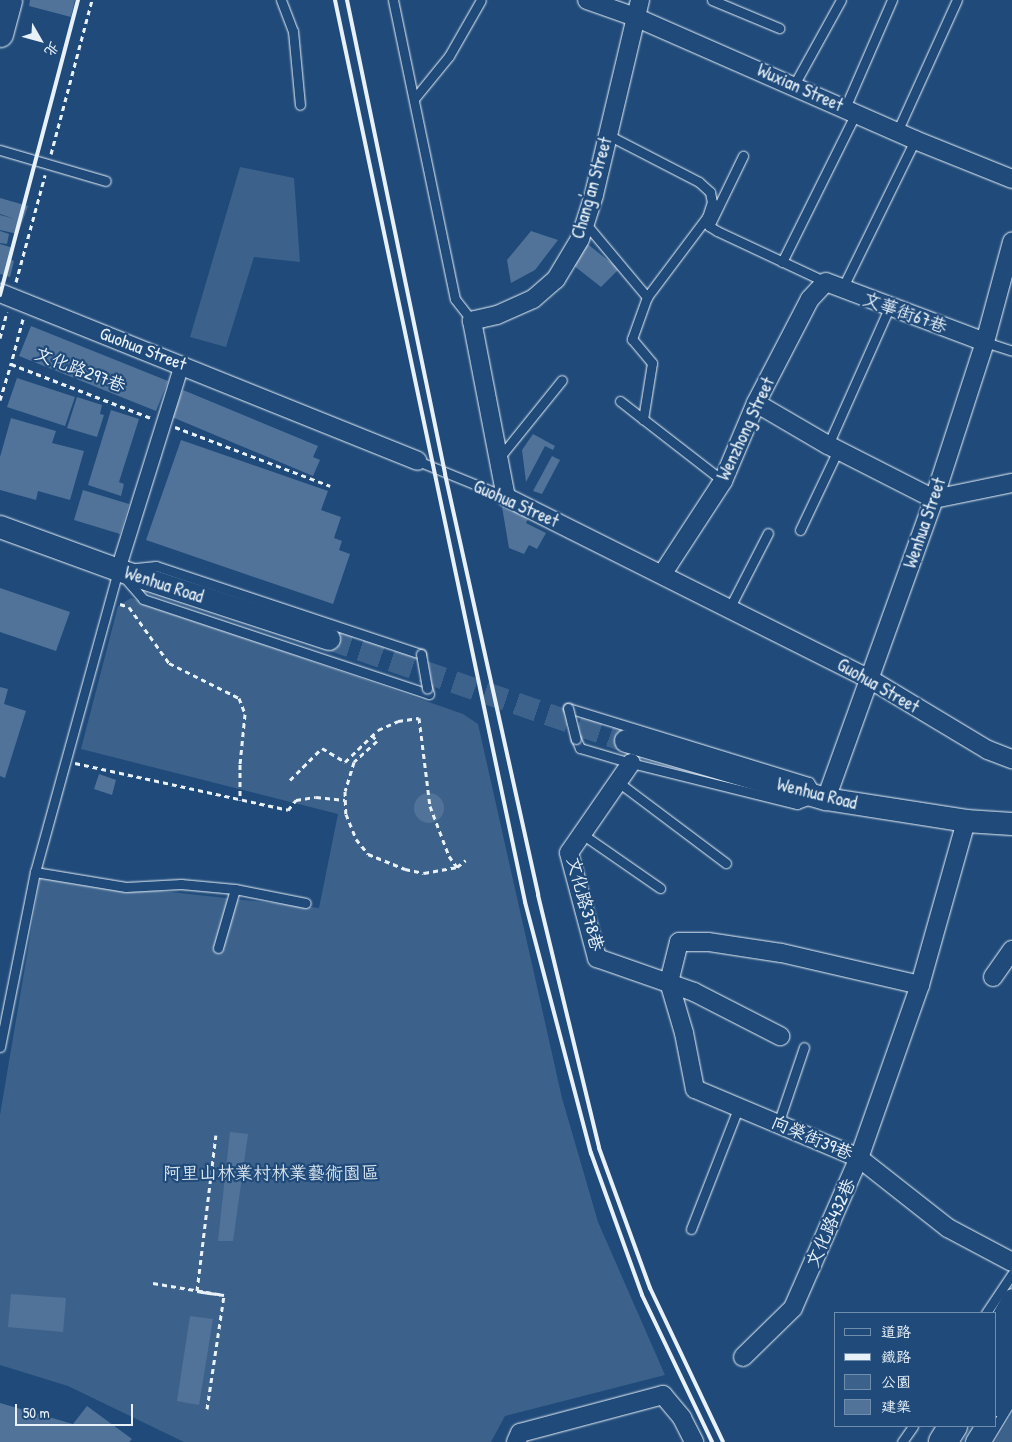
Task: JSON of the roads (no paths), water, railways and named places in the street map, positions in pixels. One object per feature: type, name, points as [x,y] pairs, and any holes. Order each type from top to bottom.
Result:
[{"type":"main road","points":[[0,34],[9,0]]},
{"type":"main road","points":[[997,1351],[1012,1326]]},
{"type":"main road","points":[[997,1382],[1012,1356]]},
{"type":"main road","points":[[943,1442],[952,1427]]},
{"type":"main road","points":[[962,1442],[971,1427]]},
{"type":"street","name":"Wuxian Street","points":[[586,0],[637,8],[850,111],[914,140],[1012,179]]},
{"type":"street","name":"Chang'an Street","points":[[472,320],[498,315],[533,299],[556,279],[580,239],[608,135],[637,8]]},
{"type":"street","name":"Wenhua Street","points":[[822,798],[934,499],[985,342],[1012,242]]},
{"type":"street","name":"文華街67巷","points":[[826,282],[889,308],[985,342]]},
{"type":"street","name":"Wenzhong Street","points":[[663,573],[723,481],[756,403],[810,299],[826,282]]},
{"type":"street","name":"Guohua Street","points":[[13,298],[182,364],[418,461]]},
{"type":"street","points":[[472,320],[506,497]]},
{"type":"street","points":[[118,570],[182,364]]},
{"type":"street","points":[[756,403],[833,448],[934,499],[1012,483]]},
{"type":"street","name":"Guohua Street","points":[[506,497],[663,573],[868,678],[988,750],[1012,759]]},
{"type":"street","name":"Wenhua Road","points":[[0,527],[118,570],[329,639]]},
{"type":"street","name":"Wenhua Road","points":[[629,752],[822,798],[966,821],[1012,824]]},
{"type":"street","name":"文化路378巷","points":[[629,752],[618,782],[569,853],[597,958],[669,982],[780,1036]]},
{"type":"street","name":"文化路432巷","points":[[743,1357],[793,1308],[859,1158],[920,985],[966,821]]},
{"type":"street","points":[[669,982],[678,942],[708,942],[781,954],[920,985]]},
{"type":"street","points":[[993,978],[1012,950]]},
{"type":"street","name":"向榮街39巷","points":[[669,982],[684,1032],[695,1089],[859,1158],[948,1228],[1012,1262]]},
{"type":"street","points":[[997,1324],[1012,1298]]},
{"type":"street","points":[[997,1405],[1012,1380]]},
{"type":"street","points":[[516,1442],[520,1433],[663,1395],[682,1418],[694,1442]]},
{"type":"street","points":[[929,1442],[937,1427]]},
{"type":"street","points":[[976,1442],[984,1427]]},
{"type":"lane","points":[[281,0],[293,31],[300,105]]},
{"type":"lane","points":[[393,0],[455,299],[472,320]]},
{"type":"lane","points":[[414,99],[448,56],[481,0]]},
{"type":"lane","points":[[712,0],[724,2],[779,28]]},
{"type":"lane","points":[[794,85],[841,0]]},
{"type":"lane","points":[[782,262],[850,111],[892,0]]},
{"type":"lane","points":[[897,132],[957,0]]},
{"type":"lane","points":[[608,135],[699,182],[710,192],[712,202],[708,222]]},
{"type":"lane","points":[[842,289],[914,140]]},
{"type":"lane","points":[[0,150],[106,181]]},
{"type":"lane","points":[[643,418],[652,363],[632,339],[647,297],[708,222],[743,156]]},
{"type":"lane","points":[[708,222],[782,262],[826,282]]},
{"type":"lane","points":[[585,223],[647,297]]},
{"type":"lane","points":[[800,530],[889,308]]},
{"type":"lane","points":[[985,342],[1012,351]]},
{"type":"lane","points":[[499,458],[562,380]]},
{"type":"lane","points":[[620,401],[723,481]]},
{"type":"lane","name":"Guohua Street","points":[[418,461],[506,497]]},
{"type":"lane","points":[[730,607],[768,533]]},
{"type":"lane","points":[[156,566],[421,654],[429,694],[143,599],[118,570],[156,566]]},
{"type":"lane","points":[[0,1047],[35,872],[118,570]]},
{"type":"lane","points":[[629,752],[580,748],[568,708],[808,782],[822,798]]},
{"type":"lane","points":[[618,782],[726,863]]},
{"type":"lane","points":[[582,834],[660,888]]},
{"type":"lane","points":[[35,872],[126,887],[181,884],[235,889],[306,903]]},
{"type":"lane","points":[[218,948],[235,889]]},
{"type":"lane","points":[[778,1124],[804,1047]]},
{"type":"lane","points":[[691,1229],[739,1106]]},
{"type":"lane","points":[[987,1312],[1012,1274]]},
{"type":"lane","points":[[997,1424],[1012,1399]]},
{"type":"lane","points":[[902,1442],[912,1427]]},
{"type":"lane","points":[[986,1442],[995,1427]]},
{"type":"tunnel","points":[[329,639],[626,741]]},
{"type":"railway","points":[[0,295],[78,0]]},
{"type":"railway","points":[[335,0],[525,902],[591,1153],[642,1295],[712,1442]]},
{"type":"railway","points":[[347,0],[445,474],[538,895],[599,1148],[650,1288],[723,1442]]},
{"type":"park label","name":"阿里山林業村林業藝術園區","points":[[271,1173]]}]
